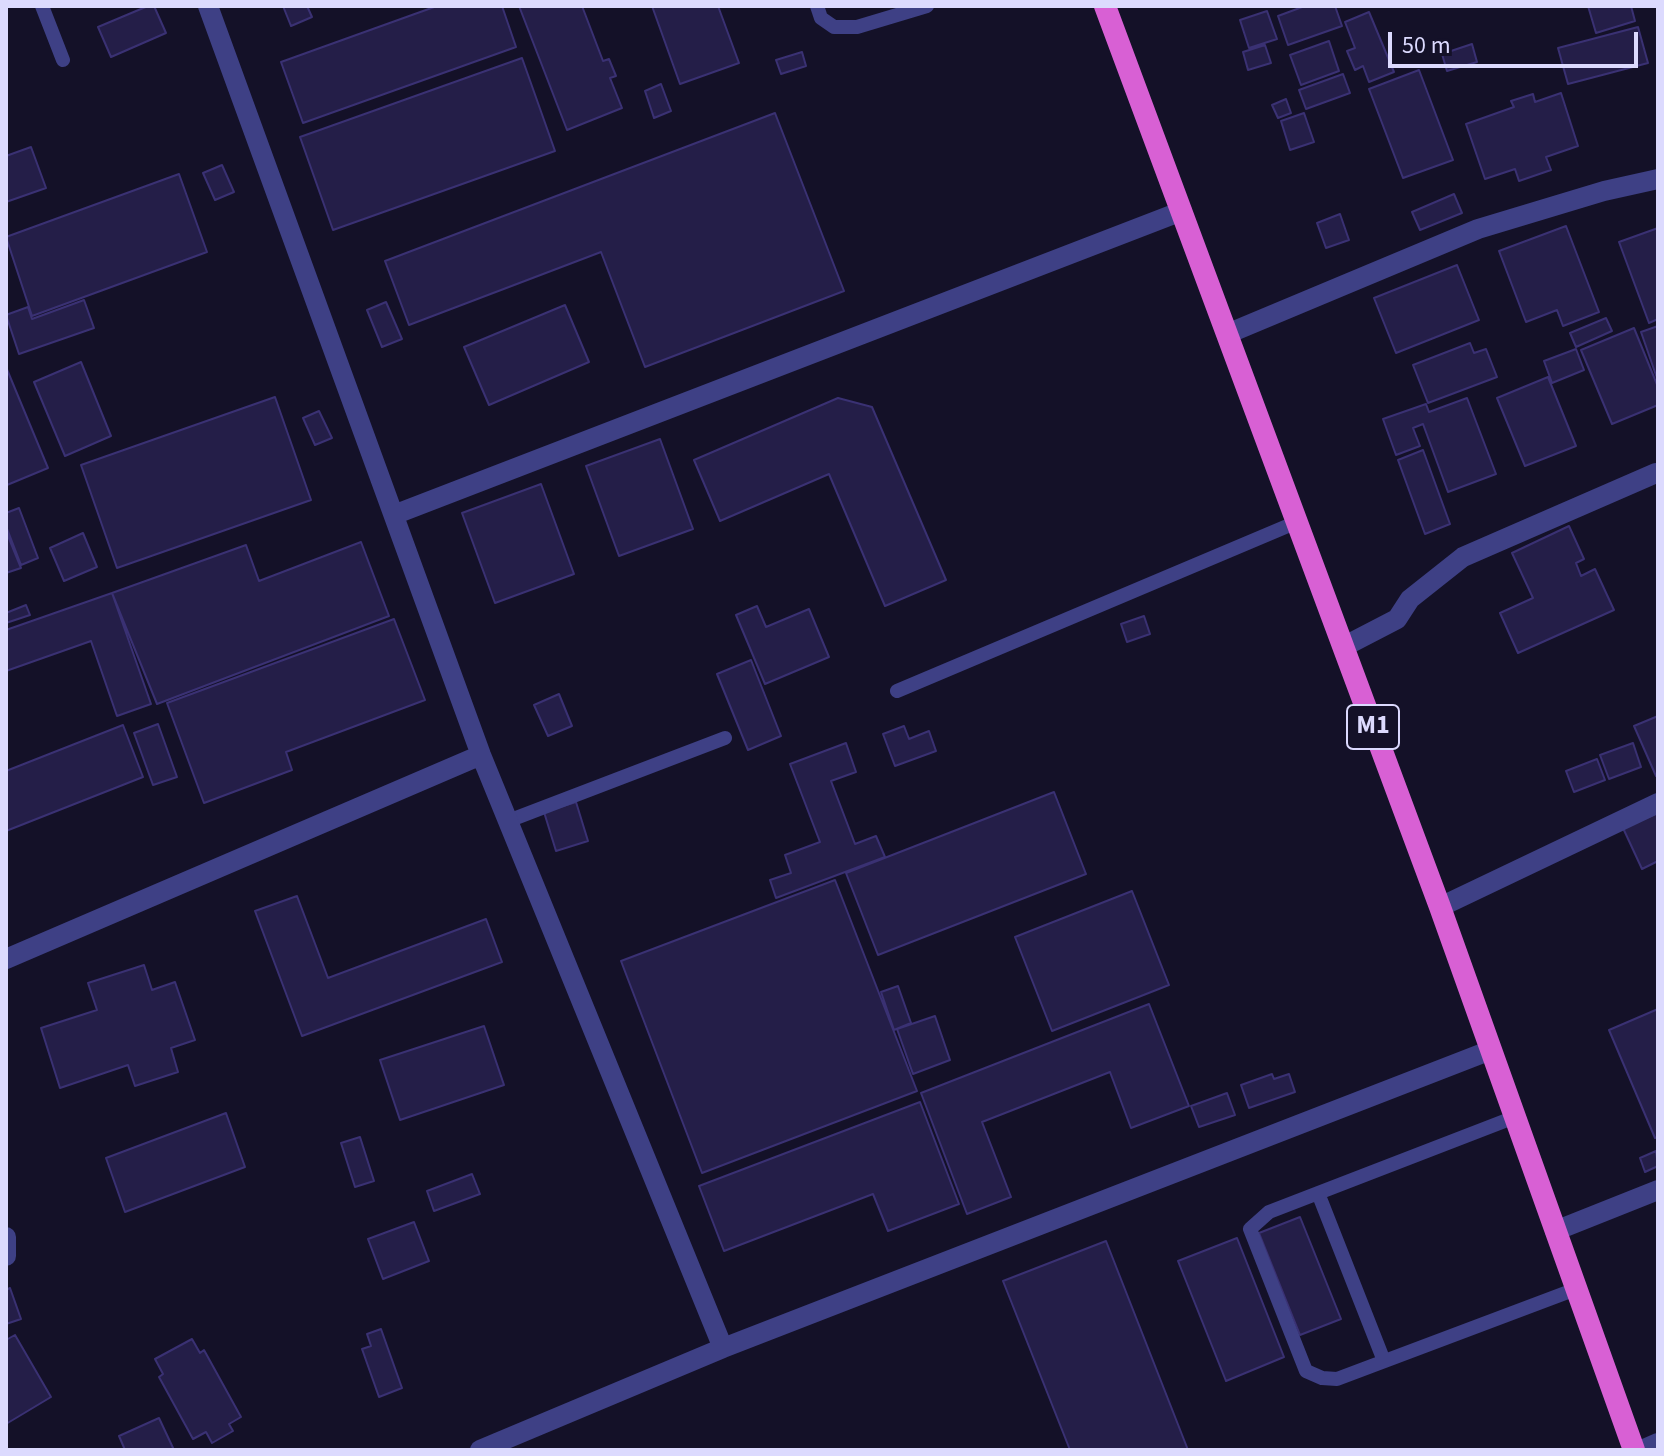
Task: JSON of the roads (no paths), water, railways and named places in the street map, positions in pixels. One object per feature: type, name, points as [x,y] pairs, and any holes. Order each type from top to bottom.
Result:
[{"type":"highway","name":"M1","points":[[1105,6],[1440,907],[1634,1450]]},
{"type":"street","points":[[208,6],[396,514],[481,755],[723,1348]]},
{"type":"street","points":[[1227,334],[1478,229],[1604,191],[1658,179]]},
{"type":"street","points":[[396,514],[1182,211]]},
{"type":"street","points":[[1343,647],[1397,619],[1410,599],[1463,557],[1656,473]]},
{"type":"street","points":[[6,959],[481,755]]},
{"type":"street","points":[[1440,907],[1658,803]]},
{"type":"street","points":[[480,1450],[723,1348],[1491,1050]]},
{"type":"street","points":[[1555,1231],[1658,1190]]},
{"type":"street","points":[[6,1237],[6,1256]]},
{"type":"street","points":[[1642,1450],[1658,1443]]},
{"type":"lane","points":[[42,6],[63,60]]},
{"type":"lane","points":[[817,6],[821,18],[834,27],[857,27],[927,6]]},
{"type":"lane","points":[[897,691],[1297,522]]},
{"type":"lane","points":[[508,821],[725,738]]},
{"type":"lane","points":[[1515,1117],[1269,1212],[1250,1229],[1306,1371],[1322,1378],[1337,1379],[1576,1289]]},
{"type":"lane","points":[[1318,1193],[1384,1361]]}]
